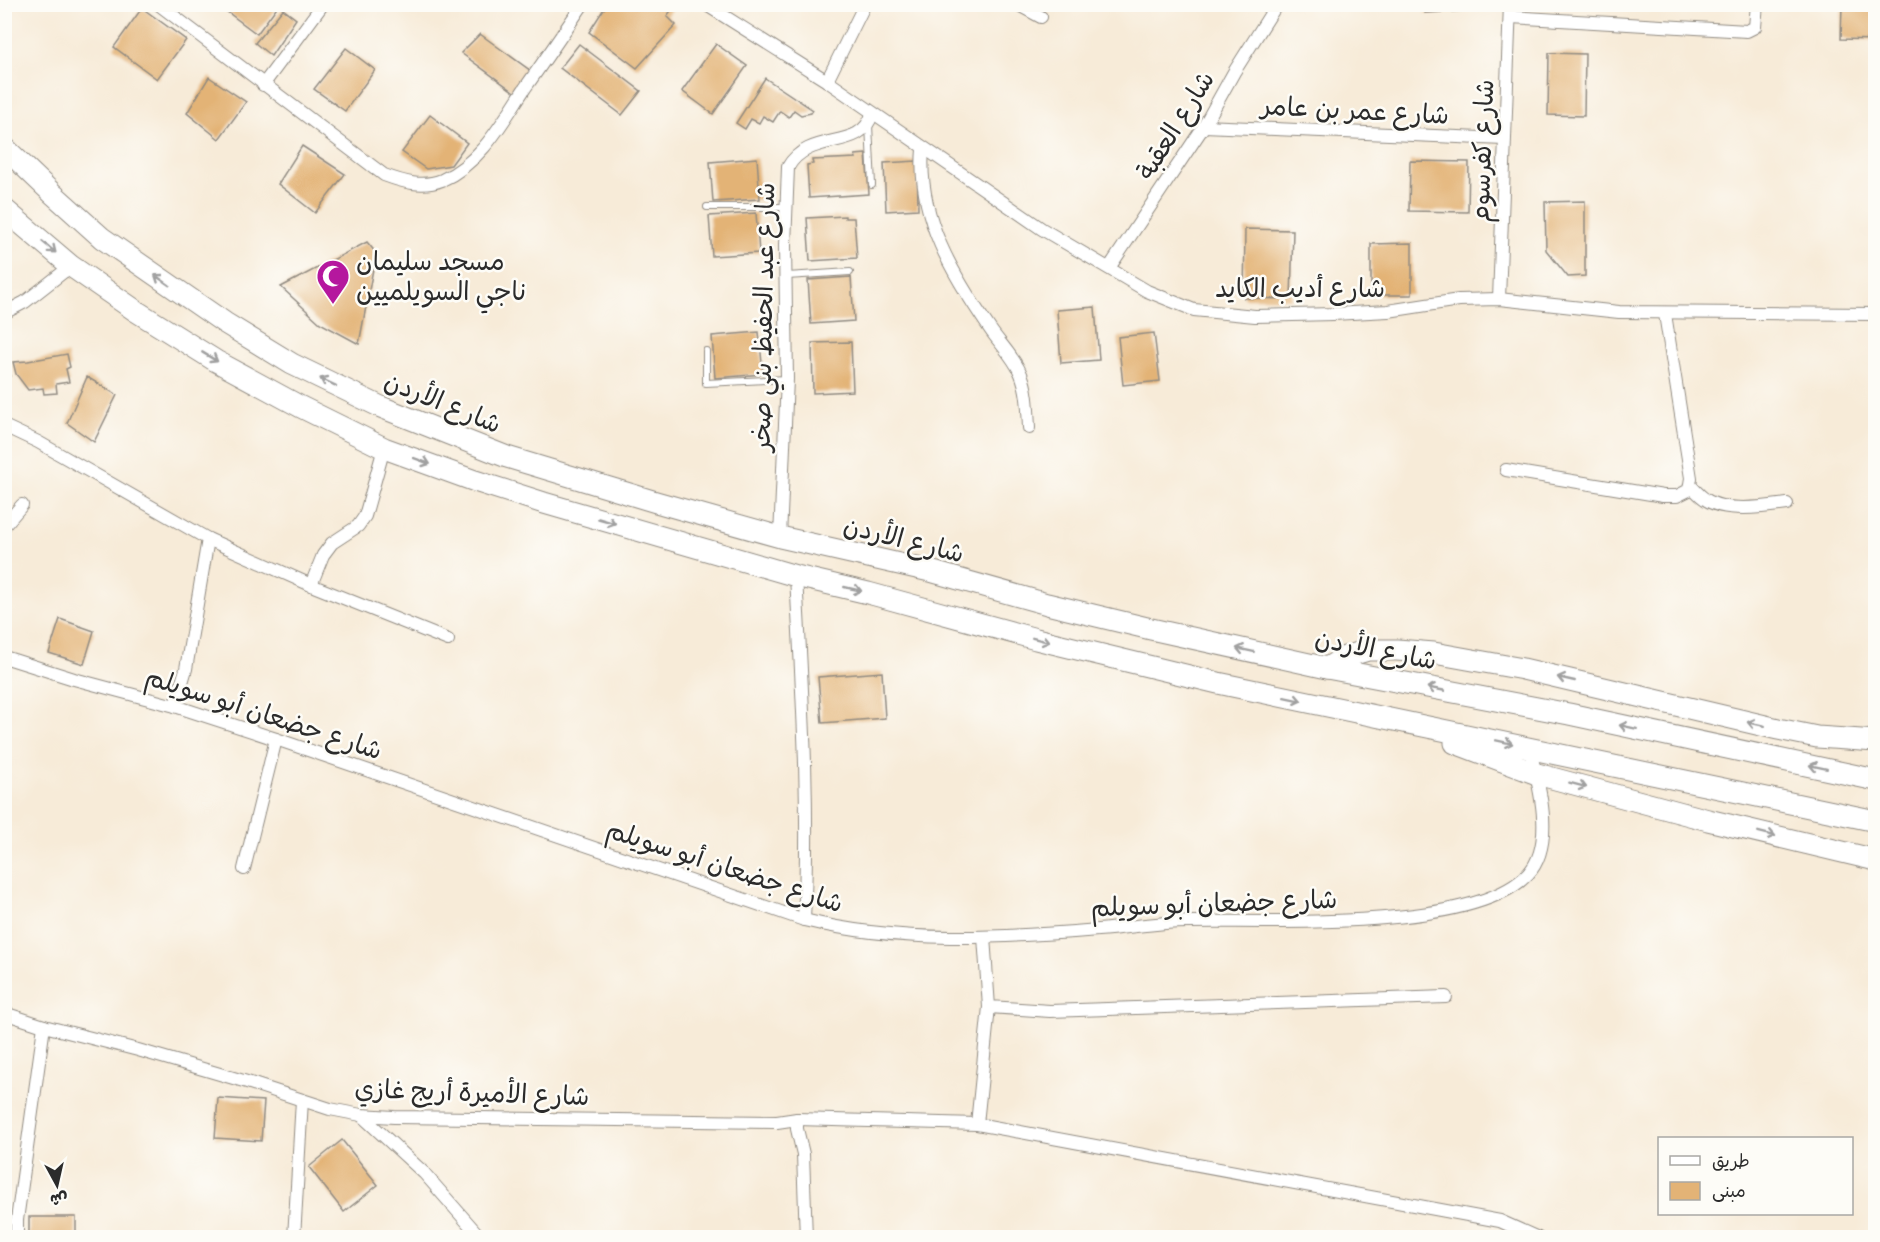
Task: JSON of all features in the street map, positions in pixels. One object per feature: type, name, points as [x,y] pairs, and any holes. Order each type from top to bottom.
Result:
[{"type":"highway","name":"شارع الأردن","points":[[4,147],[102,238],[225,323],[292,364],[381,407],[507,457],[780,537],[930,571],[1047,604],[1151,629],[1327,668],[1569,714],[1875,780]]},
{"type":"highway","points":[[5,210],[71,266],[136,311],[216,361],[384,448],[544,503],[796,576],[868,593],[1036,639],[1207,680],[1875,821]]},
{"type":"highway","points":[[1327,668],[1345,657],[1368,650],[1434,653],[1514,667],[1817,737],[1875,741]]},
{"type":"highway","points":[[1363,713],[1478,751],[1537,774],[1698,817],[1875,860]]},
{"type":"street","points":[[158,4],[384,175],[413,184],[442,180],[463,167],[488,142],[583,4]]},
{"type":"street","points":[[263,85],[323,4]]},
{"type":"street","name":"شارع أديب الكايد","points":[[705,4],[827,81],[871,120],[923,149],[1042,228],[1171,302],[1194,310],[1255,316],[1344,314],[1418,308],[1459,300],[1499,299],[1619,312],[1665,314],[1761,312],[1875,314]]},
{"type":"street","points":[[827,81],[865,4]]},
{"type":"street","points":[[1017,4],[1041,17]]},
{"type":"street","name":"شارع العقبة","points":[[1109,268],[1204,126],[1234,72],[1277,4]]},
{"type":"street","points":[[1510,11],[1747,31],[1755,27],[1757,4]]},
{"type":"street","name":"شارع كفرسوم","points":[[1499,299],[1510,11]]},
{"type":"street","name":"شارع عبد الحفيظ بني صخر","points":[[780,537],[787,379],[786,207],[788,167],[793,158],[802,150],[820,143],[852,136],[871,120]]},
{"type":"street","name":"شارع عمر بن عامر","points":[[1204,126],[1504,139]]},
{"type":"street","points":[[923,149],[923,183],[927,210],[933,229],[944,255],[990,330],[1011,356],[1020,372],[1025,386],[1029,428]]},
{"type":"street","points":[[4,313],[25,302],[71,266]]},
{"type":"street","points":[[1665,314],[1691,486],[1706,501],[1725,506],[1760,508],[1786,504]]},
{"type":"street","points":[[4,426],[38,442],[208,539],[311,585],[448,640]]},
{"type":"street","points":[[311,585],[323,555],[332,543],[358,526],[365,516],[384,448]]},
{"type":"street","points":[[1506,470],[1663,496],[1684,494],[1691,486]]},
{"type":"street","points":[[4,526],[22,505]]},
{"type":"street","points":[[175,706],[186,669],[208,539]]},
{"type":"street","points":[[796,576],[803,735],[806,881],[804,920]]},
{"type":"street","name":"شارع جضعان أبو سويلم","points":[[4,657],[175,706],[276,739],[804,920],[861,932],[909,937],[984,937],[1187,922],[1307,922],[1395,917],[1472,904],[1515,886],[1529,873],[1537,861],[1543,834],[1537,774],[1529,748]]},
{"type":"street","points":[[244,869],[276,739]]},
{"type":"street","points":[[977,1124],[989,1007],[984,937]]},
{"type":"street","points":[[989,1007],[1050,1011],[1446,997]]},
{"type":"street","name":"شارع الأميرة أريج غازي","points":[[4,1013],[361,1116],[777,1122],[798,1119],[977,1124],[1500,1221],[1538,1238]]},
{"type":"street","points":[[17,1238],[16,1220],[44,1026]]},
{"type":"street","points":[[294,1238],[302,1100]]},
{"type":"street","points":[[361,1116],[424,1173],[481,1238]]},
{"type":"street","points":[[798,1119],[797,1129],[803,1154],[806,1238]]},
{"type":"lane","points":[[871,120],[872,185]]},
{"type":"lane","points":[[707,207],[786,207]]},
{"type":"lane","points":[[787,276],[850,272]]},
{"type":"lane","points":[[706,351],[706,383],[787,379]]},
{"type":"building","points":[[224,4],[279,4],[257,34],[222,8]]},
{"type":"building","points":[[607,4],[670,4],[673,8],[667,16],[676,25],[637,68],[589,32]]},
{"type":"building","points":[[1425,4],[1466,4],[1466,11],[1425,13]]},
{"type":"building","points":[[1842,4],[1876,4],[1876,40],[1841,39]]},
{"type":"building","points":[[142,8],[186,40],[157,79],[114,47]]},
{"type":"building","points":[[283,9],[296,19],[271,56],[255,43]]},
{"type":"building","points":[[480,34],[531,71],[517,94],[461,53]]},
{"type":"building","points":[[579,44],[641,91],[622,115],[560,68]]},
{"type":"building","points":[[716,44],[747,66],[713,114],[682,91]]},
{"type":"building","points":[[346,48],[375,70],[345,111],[314,89]]},
{"type":"building","points":[[1549,53],[1585,54],[1584,116],[1548,115]]},
{"type":"building","points":[[209,77],[246,102],[219,139],[187,113]]},
{"type":"building","points":[[765,78],[813,110],[811,113],[801,115],[794,110],[789,117],[780,111],[773,122],[763,116],[759,123],[751,119],[745,129],[736,123]]},
{"type":"building","points":[[430,115],[467,143],[451,165],[426,169],[402,152]]},
{"type":"building","points":[[302,146],[345,174],[315,213],[278,184]]},
{"type":"building","points":[[866,154],[869,194],[809,198],[807,165],[813,164],[812,160],[856,158],[855,155]]},
{"type":"building","points":[[757,158],[760,199],[713,202],[710,162]]},
{"type":"building","points":[[917,161],[918,209],[886,211],[884,163]]},
{"type":"building","points":[[1410,161],[1469,162],[1468,212],[1409,211]]},
{"type":"building","points":[[1585,201],[1585,276],[1568,277],[1546,250],[1545,202]]},
{"type":"building","points":[[756,213],[759,253],[712,256],[709,216]]},
{"type":"building","points":[[845,216],[845,218],[854,218],[857,258],[810,261],[807,218]]},
{"type":"building","points":[[1245,229],[1293,230],[1291,299],[1244,298]]},
{"type":"building","name":"مسجد سليمان ناجي السويلميين","points":[[367,242],[376,253],[359,344],[320,323],[281,287]]},
{"type":"building","points":[[1412,243],[1412,295],[1371,295],[1371,244]]},
{"type":"building","points":[[851,277],[854,321],[811,324],[808,280]]},
{"type":"building","points":[[1095,307],[1099,360],[1061,363],[1057,310]]},
{"type":"building","points":[[759,332],[763,374],[715,378],[712,336]]},
{"type":"building","points":[[1154,333],[1160,381],[1123,385],[1118,337]]},
{"type":"building","points":[[851,342],[853,391],[813,393],[812,343]]},
{"type":"building","points":[[67,354],[70,367],[66,369],[69,382],[56,384],[57,393],[44,394],[43,388],[28,390],[16,374],[13,362]]},
{"type":"building","points":[[4,358],[7,358],[10,376],[4,377]]},
{"type":"building","points":[[87,377],[117,395],[94,442],[67,423]]},
{"type":"building","points":[[60,619],[94,631],[84,664],[49,653]]},
{"type":"building","points":[[882,672],[885,718],[822,723],[818,677]]},
{"type":"building","points":[[218,1098],[264,1101],[261,1141],[215,1138]]},
{"type":"building","points":[[342,1140],[378,1185],[344,1212],[309,1167]]},
{"type":"building","points":[[29,1217],[76,1217],[76,1238],[29,1238]]},
{"type":"place","name":"مسجد سليمان ناجي السويلميين","points":[[333,305]]}]
